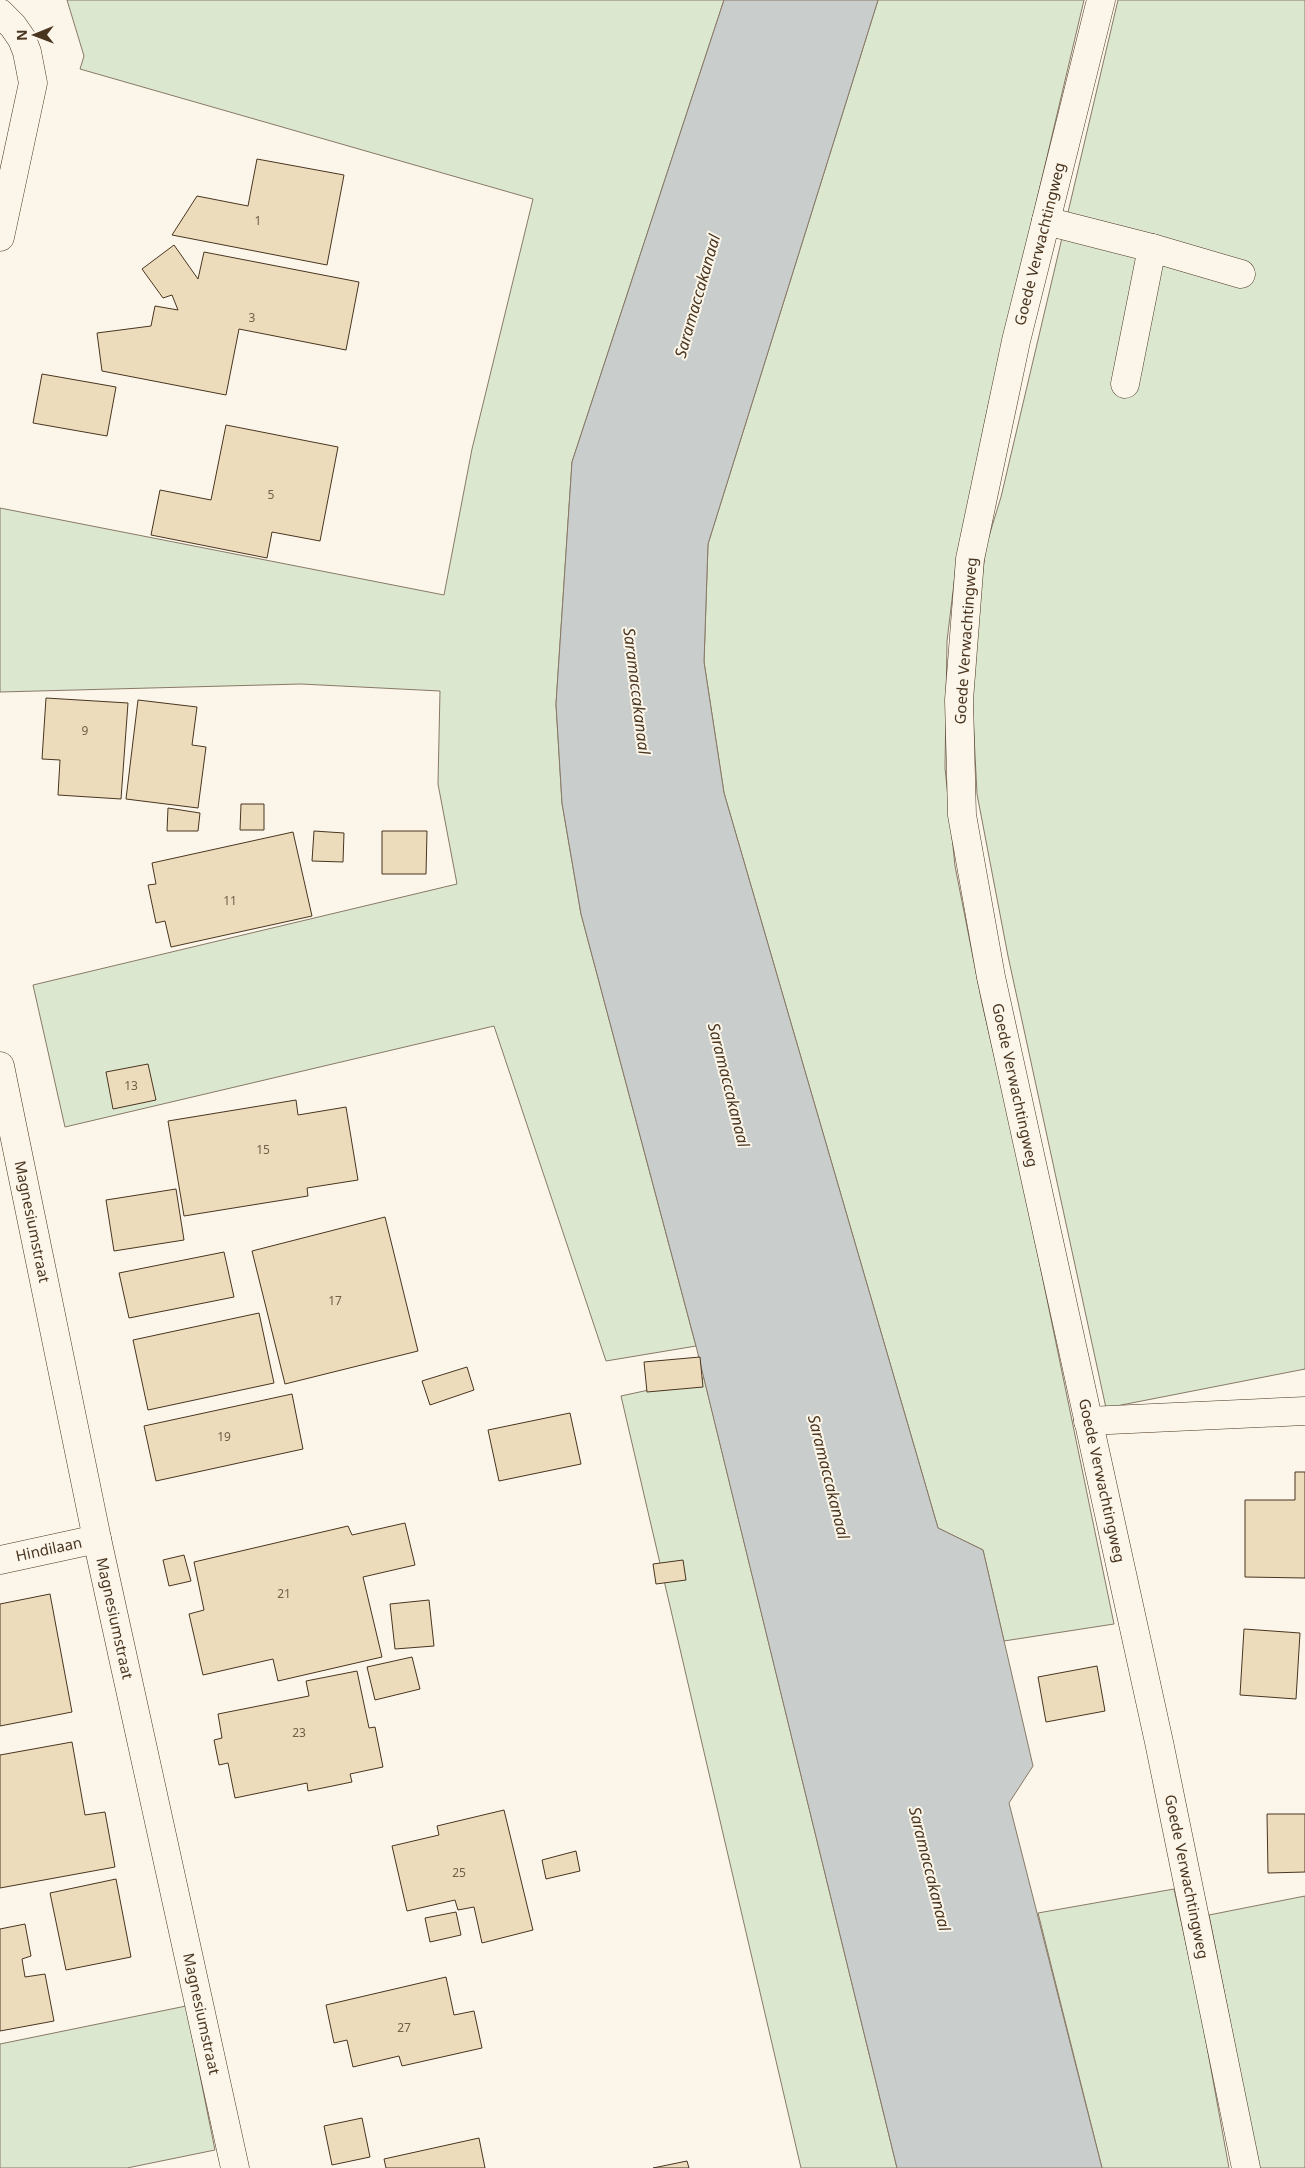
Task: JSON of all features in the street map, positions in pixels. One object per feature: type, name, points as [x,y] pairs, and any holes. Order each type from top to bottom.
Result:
[{"type":"street","name":"Goede Verwachtingweg","points":[[1101,0],[1016,341],[970,559],[959,700],[962,815],[991,977],[1159,1742],[1246,2168]]},
{"type":"street","points":[[0,13],[13,26],[22,39],[27,52],[33,83],[0,237]]},
{"type":"street","points":[[1046,221],[1152,248],[1242,274]]},
{"type":"street","points":[[1125,384],[1152,248]]},
{"type":"street","name":"Magnesiumstraat","points":[[0,1066],[97,1539],[235,2168]]},
{"type":"street","points":[[1088,1421],[1305,1411]]},
{"type":"street","name":"Hindilaan","points":[[0,1560],[97,1539]]},
{"type":"green space","points":[[67,0],[724,0],[572,462],[556,704],[562,803],[581,914],[696,1346],[606,1361],[494,1026],[65,1127],[33,985],[457,884],[438,784],[440,691],[301,684],[0,692],[0,508],[444,595],[472,449],[533,199],[80,69],[84,56]]},
{"type":"green space","points":[[878,0],[1084,0],[988,407],[957,558],[947,641],[945,768],[955,866],[982,1003],[1017,1154],[1114,1624],[1004,1641],[983,1550],[938,1528],[724,793],[704,662],[708,544]]},
{"type":"green space","points":[[1118,0],[1305,0],[1305,1369],[1106,1408],[1008,956],[977,794],[972,695],[978,610],[986,546],[1001,497]]},
{"type":"green space","points":[[704,1378],[897,2168],[801,2168],[621,1396]]},
{"type":"green space","points":[[1174,1889],[1199,2003],[1229,2168],[1102,2168],[1038,1913]]},
{"type":"green space","points":[[1305,1896],[1305,2168],[1259,2168],[1209,1915]]},
{"type":"green space","points":[[186,2006],[215,2150],[127,2168],[0,2168],[0,2044]]},
{"type":"water","name":"Saramaccakanaal","points":[[724,0],[878,0],[708,544],[704,662],[724,793],[938,1528],[983,1550],[1033,1766],[1009,1803],[1102,2168],[897,2168],[696,1346],[581,914],[562,803],[556,704],[572,462]]},
{"type":"building","points":[[257,159],[344,175],[327,265],[172,235],[197,196],[248,206]]},
{"type":"building","points":[[174,245],[198,279],[204,252],[359,282],[346,350],[239,329],[226,395],[102,371],[97,333],[151,326],[155,306],[178,310],[172,295],[163,298],[142,269]]},
{"type":"building","points":[[42,374],[116,387],[107,436],[33,423]]},
{"type":"building","points":[[226,425],[338,447],[320,541],[272,532],[267,558],[151,535],[160,490],[211,500]]},
{"type":"building","points":[[46,698],[128,703],[121,799],[58,795],[60,760],[42,759]]},
{"type":"building","points":[[138,700],[197,707],[192,745],[206,747],[198,808],[126,799]]},
{"type":"building","points":[[241,804],[264,804],[264,830],[240,830]]},
{"type":"building","points":[[168,808],[200,813],[198,831],[167,831]]},
{"type":"building","points":[[314,831],[344,833],[343,862],[312,861]]},
{"type":"building","points":[[382,831],[427,831],[426,874],[382,874]]},
{"type":"building","points":[[293,832],[312,916],[171,947],[165,921],[156,923],[148,885],[156,884],[152,863]]},
{"type":"building","points":[[148,1064],[156,1100],[113,1109],[106,1072]]},
{"type":"building","points":[[296,1100],[298,1115],[346,1107],[358,1180],[307,1188],[308,1196],[184,1216],[168,1121]]},
{"type":"building","points":[[176,1189],[184,1240],[114,1251],[106,1200]]},
{"type":"building","points":[[385,1217],[418,1351],[285,1384],[252,1251]]},
{"type":"building","points":[[224,1252],[234,1297],[129,1318],[119,1273]]},
{"type":"building","points":[[259,1313],[274,1383],[148,1410],[133,1340]]},
{"type":"building","points":[[700,1357],[703,1387],[647,1392],[644,1362]]},
{"type":"building","points":[[467,1367],[474,1390],[430,1405],[422,1381]]},
{"type":"building","points":[[292,1394],[303,1449],[156,1481],[144,1426]]},
{"type":"building","points":[[570,1413],[581,1464],[499,1481],[488,1430]]},
{"type":"building","points":[[1295,1472],[1305,1472],[1305,1578],[1245,1577],[1245,1500],[1295,1500]]},
{"type":"building","points":[[405,1523],[415,1565],[363,1577],[382,1657],[278,1681],[273,1659],[203,1675],[189,1614],[204,1610],[194,1562],[348,1526],[352,1535]]},
{"type":"building","points":[[184,1555],[191,1581],[169,1586],[163,1560]]},
{"type":"building","points":[[683,1560],[686,1580],[656,1584],[653,1564]]},
{"type":"building","points":[[50,1594],[72,1712],[0,1726],[0,1604]]},
{"type":"building","points":[[429,1600],[434,1646],[395,1649],[390,1604]]},
{"type":"building","points":[[1244,1629],[1300,1633],[1296,1699],[1240,1695]]},
{"type":"building","points":[[412,1657],[420,1689],[375,1700],[367,1667]]},
{"type":"building","points":[[1097,1666],[1105,1711],[1046,1722],[1038,1677]]},
{"type":"building","points":[[357,1671],[369,1728],[375,1727],[383,1767],[350,1774],[352,1782],[308,1791],[307,1783],[235,1798],[228,1763],[219,1765],[214,1740],[222,1738],[218,1714],[309,1696],[306,1681]]},
{"type":"building","points":[[72,1742],[85,1815],[105,1812],[115,1867],[0,1888],[0,1755]]},
{"type":"building","points":[[504,1810],[533,1930],[482,1943],[474,1907],[458,1910],[455,1900],[407,1911],[392,1846],[439,1835],[437,1826]]},
{"type":"building","points":[[1267,1814],[1305,1814],[1305,1872],[1268,1873]]},
{"type":"building","points":[[576,1851],[580,1871],[546,1879],[542,1860]]},
{"type":"building","points":[[116,1879],[131,1957],[66,1970],[50,1893]]},
{"type":"building","points":[[456,1912],[461,1935],[430,1942],[425,1918]]},
{"type":"building","points":[[25,1924],[31,1956],[22,1959],[25,1977],[45,1974],[54,2021],[0,2031],[0,1929]]},
{"type":"building","points":[[446,1977],[454,2015],[474,2011],[482,2048],[402,2066],[399,2056],[353,2067],[347,2040],[334,2043],[326,2005]]},
{"type":"building","points":[[362,2118],[370,2157],[332,2165],[324,2126]]},
{"type":"building","points":[[479,2138],[485,2168],[386,2168],[384,2159]]},
{"type":"building","points":[[687,2161],[689,2168],[653,2168]]}]
